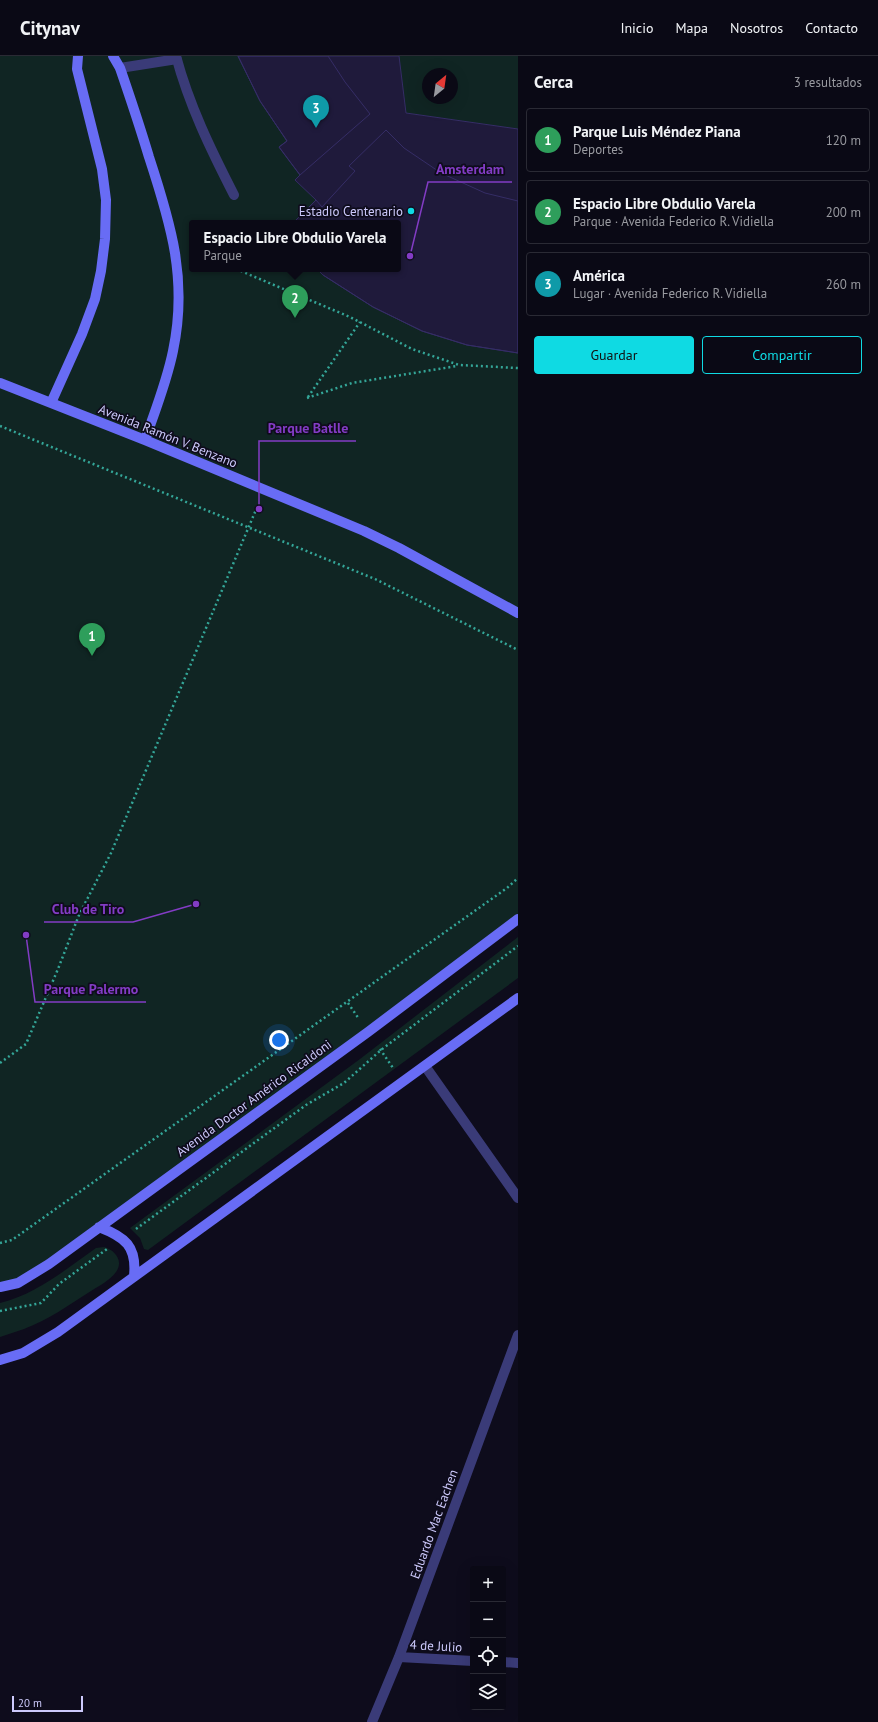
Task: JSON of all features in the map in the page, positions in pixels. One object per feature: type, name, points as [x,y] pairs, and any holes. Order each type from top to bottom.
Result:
[{"type":"street","points":[[50,403],[82,334],[95,299],[101,271],[105,239],[106,200],[102,169],[77,69],[78,56]]},
{"type":"street","points":[[113,56],[120,68],[169,220],[177,263],[179,289],[178,316],[173,351],[161,394],[145,440]]},
{"type":"street","points":[[120,68],[177,58],[195,112],[234,195]]},
{"type":"street","name":"Avenida Ramón V. Benzano","points":[[0,383],[145,440],[364,531],[399,548],[518,613]]},
{"type":"street","name":"Avenida Doctor Américo Ricaldoni","points":[[0,1287],[18,1283],[49,1264],[362,1036],[518,919]]},
{"type":"street","points":[[0,1360],[23,1353],[58,1332],[518,998]]},
{"type":"street","points":[[425,1066],[518,1198]]},
{"type":"street","points":[[99,1227],[116,1233],[133,1252],[135,1259],[134,1276]]},
{"type":"street","name":"Eduardo Mac Eachen","points":[[372,1722],[398,1657],[518,1335]]},
{"type":"street","name":"4 de Julio","points":[[398,1657],[470,1660]]},
{"type":"street","points":[[506,1662],[518,1662]]},
{"type":"path","points":[[243,272],[360,322],[412,349],[459,365]]},
{"type":"path","points":[[360,322],[307,398],[352,383],[459,365],[518,368]]},
{"type":"path","points":[[0,426],[375,579],[518,650]]},
{"type":"path","points":[[0,1063],[26,1044],[79,915],[110,853],[265,490]]},
{"type":"path","points":[[0,1243],[12,1240],[25,1231],[348,1002],[507,888],[518,878]]},
{"type":"path","points":[[0,1311],[41,1303],[59,1284],[306,1105],[344,1084],[381,1050],[518,946]]},
{"type":"green space","points":[[0,56],[518,56],[518,919],[49,1264],[0,1287]]},
{"type":"green space","points":[[518,937],[518,978],[148,1250],[144,1249],[140,1238],[130,1228],[360,1059]]},
{"type":"green space","points":[[104,1247],[115,1253],[119,1260],[118,1268],[111,1278],[50,1317],[24,1329],[0,1337],[0,1303],[14,1299],[39,1287],[96,1248]]},
{"type":"building","name":"Estadio Centenario","points":[[238,56],[399,56],[406,113],[518,129],[518,353],[467,345],[422,331],[373,307],[323,275],[320,272],[401,272],[401,220],[296,220],[316,200],[295,180],[300,175],[279,147],[287,141],[260,101]]},
{"type":"building","points":[[238,56],[328,56],[345,82],[370,114],[300,175],[279,147],[287,141],[260,101]]},
{"type":"building","points":[[386,130],[404,148],[441,173],[485,193],[518,201],[518,353],[467,345],[422,331],[373,307],[320,272],[401,272],[401,220],[296,220],[316,200],[322,207],[355,171],[349,166]]},
{"type":"place","name":"América","points":[[316,128]]},
{"type":"place","name":"Estadio Centenario","points":[[411,211]]},
{"type":"place","name":"Amsterdam","points":[[410,256]]},
{"type":"place","name":"Espacio Libre Obdulio Varela","points":[[295,318]]},
{"type":"place","name":"Parque Batlle","points":[[259,509]]},
{"type":"place","name":"Parque Luis Méndez Piana","points":[[92,656]]},
{"type":"place","name":"Club de Tiro","points":[[196,904]]},
{"type":"place","name":"Parque Palermo","points":[[26,935]]}]
